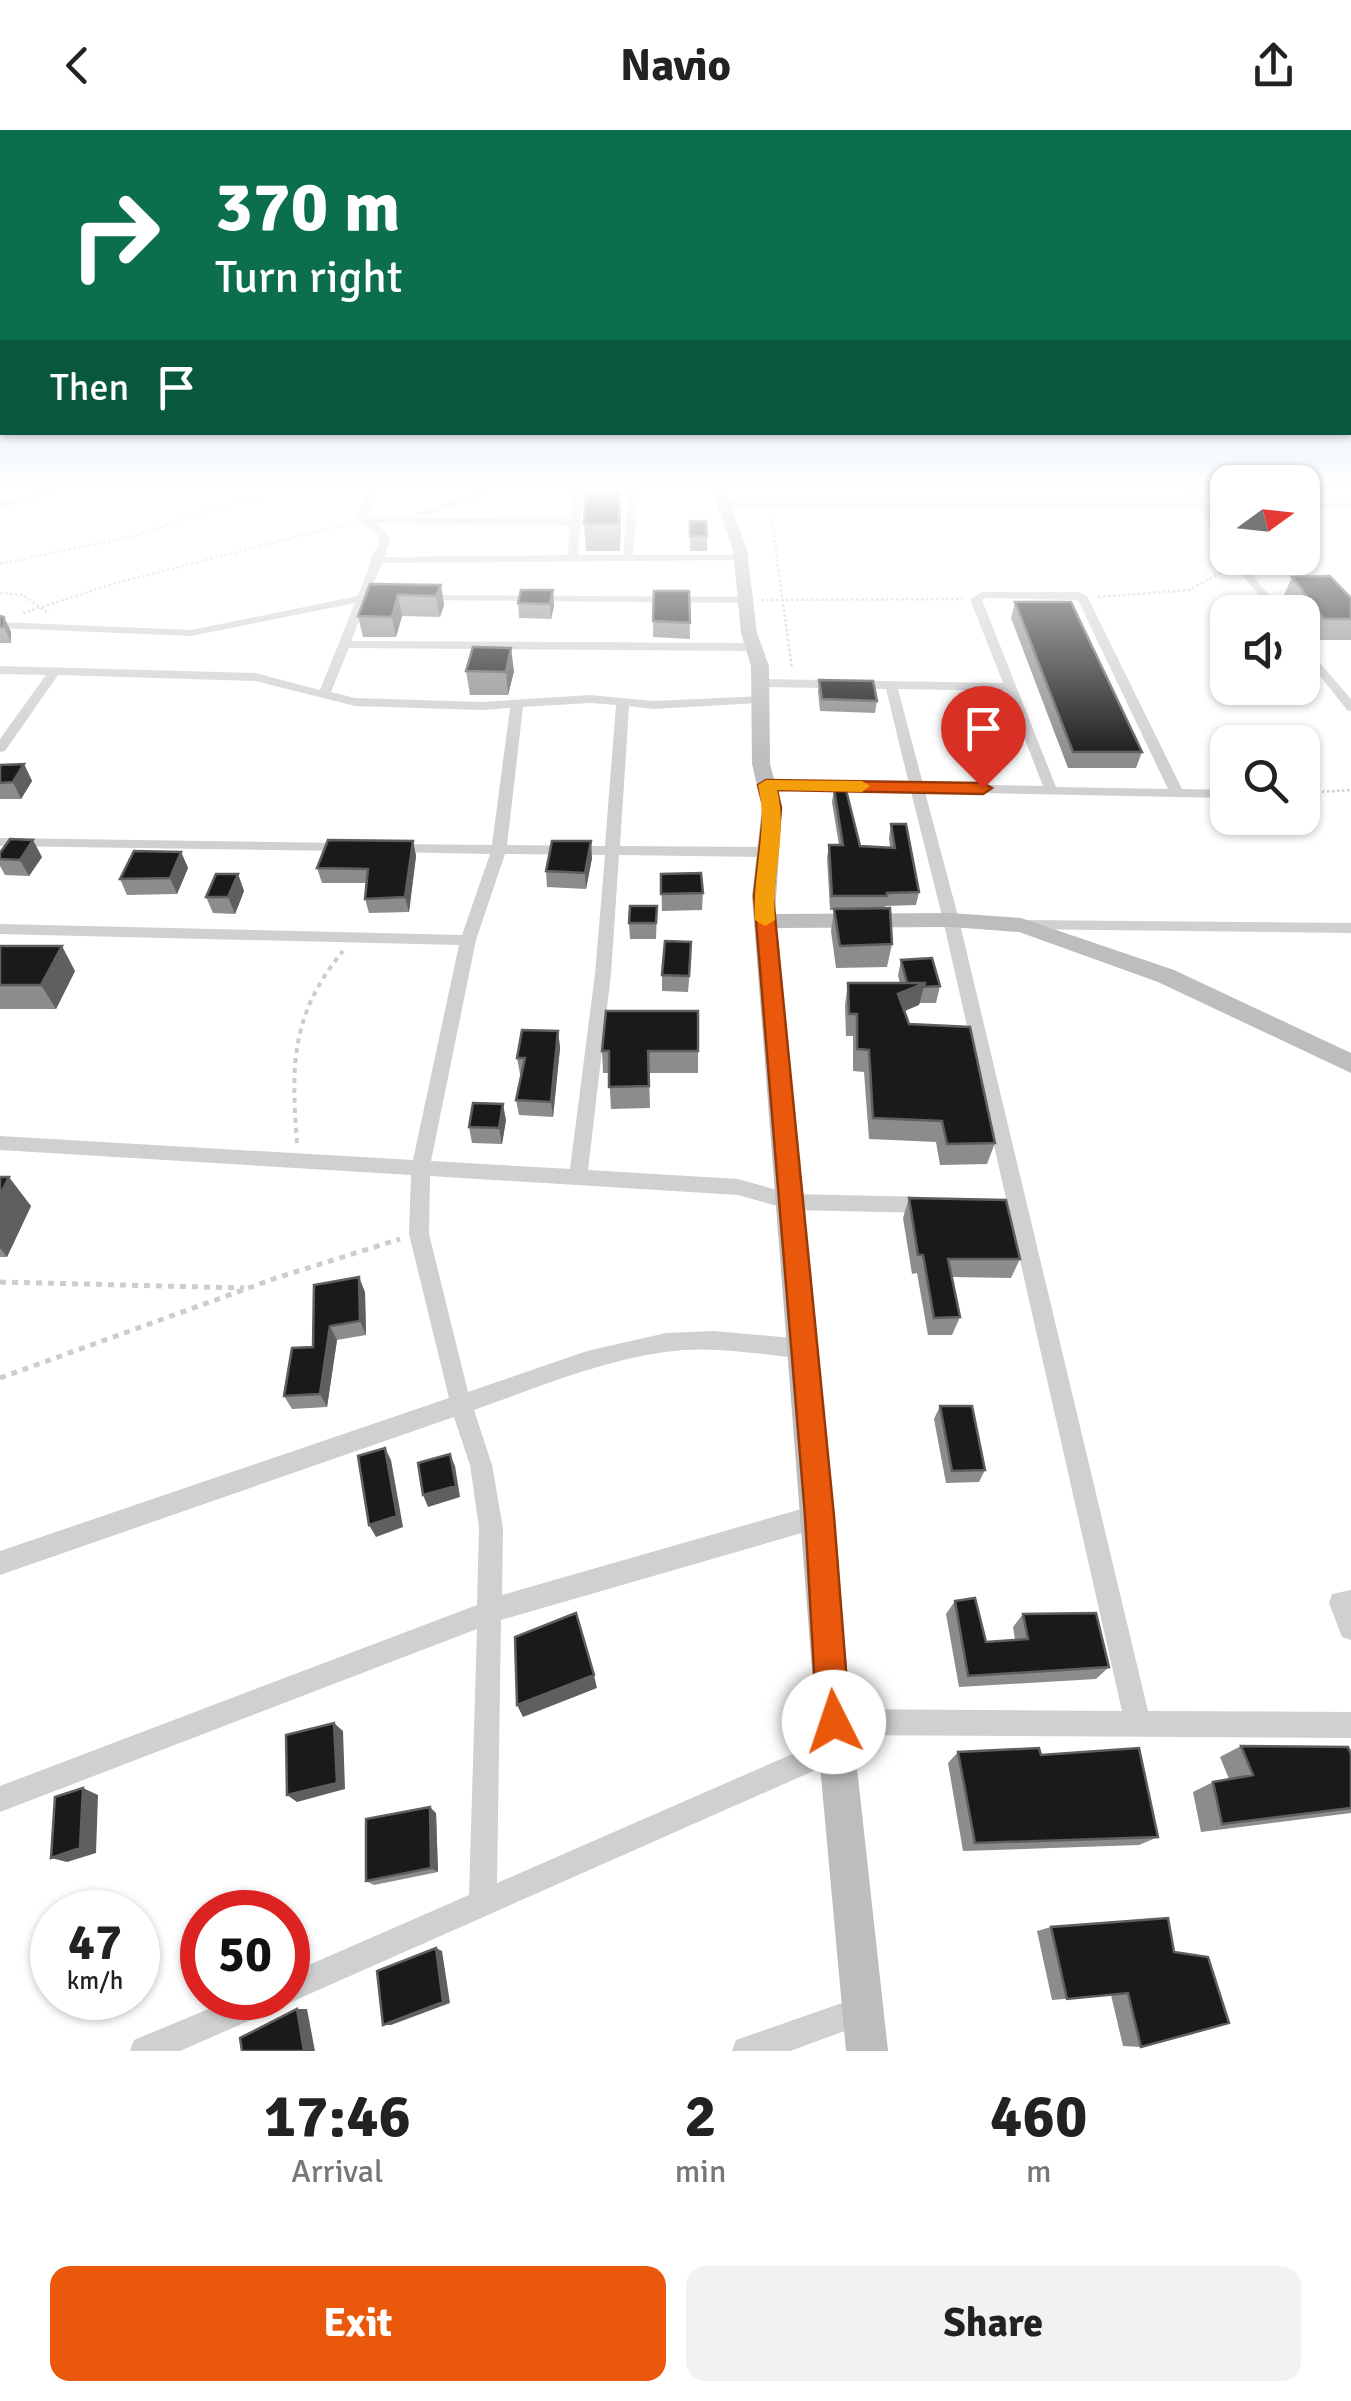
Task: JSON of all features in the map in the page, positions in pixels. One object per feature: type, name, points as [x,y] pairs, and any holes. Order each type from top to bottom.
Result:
[{"type":"main road","points":[[743,581],[760,666],[761,764],[772,808],[763,896],[864,2031]]},
{"type":"main road","points":[[766,921],[951,920],[1021,925],[1166,976],[1351,1064]]},
{"type":"street","points":[[324,696],[368,581]]},
{"type":"street","points":[[1051,790],[976,598],[982,595],[1059,594],[1084,598],[1177,792]]},
{"type":"street","points":[[0,625],[191,633],[362,598],[745,600]]},
{"type":"street","points":[[342,644],[754,647]]},
{"type":"street","points":[[1320,668],[1351,707]]},
{"type":"street","points":[[0,670],[255,677],[355,702],[517,705],[590,698],[670,704],[794,684],[1011,687]]},
{"type":"street","points":[[0,748],[55,671]]},
{"type":"street","points":[[891,685],[951,920],[1009,1208],[1138,1724]]},
{"type":"street","points":[[578,1177],[603,974],[622,700]]},
{"type":"street","points":[[483,1904],[491,1528],[481,1465],[461,1404],[419,1234],[421,1167],[468,940],[499,849],[517,705]]},
{"type":"street","points":[[766,785],[1210,793]]},
{"type":"street","points":[[0,842],[770,852]]},
{"type":"street","points":[[1021,925],[1351,928]]},
{"type":"street","points":[[0,929],[468,940]]},
{"type":"street","points":[[0,1143],[738,1187],[791,1202],[942,1206]]},
{"type":"street","points":[[0,1563],[587,1361],[666,1342],[714,1340],[804,1349]]},
{"type":"street","points":[[0,1800],[492,1611],[820,1516]]},
{"type":"street","points":[[1351,1602],[1340,1603],[1351,1628]]},
{"type":"street","points":[[310,1979],[483,1904],[835,1735],[1138,1724],[1351,1725]]},
{"type":"street","points":[[145,2051],[217,2020]]},
{"type":"street","points":[[747,2051],[864,2031]]},
{"type":"path","points":[[14,616],[128,581]]},
{"type":"path","points":[[780,581],[794,684]]},
{"type":"path","points":[[1084,598],[1189,590],[1204,581]]},
{"type":"path","points":[[0,593],[23,595],[63,628]]},
{"type":"path","points":[[745,600],[976,598]]},
{"type":"path","points":[[1320,793],[1351,790]]},
{"type":"path","points":[[298,1159],[293,1096],[298,1020],[313,989],[357,937]]},
{"type":"path","points":[[0,1378],[249,1288],[419,1234]]},
{"type":"path","points":[[0,1282],[249,1288]]},
{"type":"building","points":[[1295,581],[1334,581],[1351,598],[1351,619],[1324,619],[1320,614],[1320,595],[1306,595]]},
{"type":"building","points":[[370,584],[441,585],[436,596],[398,595],[392,617],[358,616]]},
{"type":"building","points":[[521,590],[553,590],[550,604],[518,603]]},
{"type":"building","points":[[654,591],[689,591],[690,623],[653,621]]},
{"type":"building","points":[[1015,602],[1071,602],[1142,752],[1073,752]]},
{"type":"building","points":[[473,647],[511,648],[506,672],[466,671]]},
{"type":"building","points":[[819,680],[873,681],[877,701],[822,699]]},
{"type":"building","points":[[24,764],[13,782],[0,783],[0,765]]},
{"type":"building","points":[[845,786],[860,846],[895,848],[891,824],[906,824],[919,892],[832,896],[829,845],[843,845],[834,789]]},
{"type":"building","points":[[10,839],[33,840],[20,860],[0,859]]},
{"type":"building","points":[[328,840],[413,841],[405,897],[365,899],[368,869],[317,868]]},
{"type":"building","points":[[552,841],[591,841],[585,873],[546,871]]},
{"type":"building","points":[[134,851],[181,852],[170,878],[120,879]]},
{"type":"building","points":[[701,873],[703,893],[661,894],[661,874]]},
{"type":"building","points":[[216,874],[238,874],[228,897],[206,897]]},
{"type":"building","points":[[630,906],[657,906],[656,923],[629,923]]},
{"type":"building","points":[[890,908],[892,944],[840,946],[834,909]]},
{"type":"building","points":[[665,941],[691,942],[689,976],[662,975]]},
{"type":"building","points":[[0,946],[62,946],[41,985],[0,985]]},
{"type":"building","points":[[932,958],[940,986],[907,983],[901,960]]},
{"type":"building","points":[[848,983],[925,983],[898,994],[909,1024],[970,1027],[995,1143],[947,1144],[942,1121],[873,1118],[869,1050],[857,1049],[857,1014],[849,1014]]},
{"type":"building","points":[[606,1011],[698,1011],[698,1051],[648,1051],[649,1086],[609,1087],[609,1051],[602,1051]]},
{"type":"building","points":[[522,1030],[558,1031],[551,1102],[516,1100],[525,1058],[517,1058]]},
{"type":"building","points":[[473,1103],[503,1104],[499,1128],[469,1127]]},
{"type":"building","points":[[0,1177],[9,1177],[0,1195]]},
{"type":"building","points":[[909,1198],[1006,1200],[1020,1259],[948,1259],[960,1317],[934,1318]]},
{"type":"building","points":[[359,1277],[360,1321],[330,1326],[320,1394],[284,1396],[292,1348],[313,1347],[314,1285]]},
{"type":"building","points":[[940,1406],[972,1406],[985,1470],[952,1471]]},
{"type":"building","points":[[385,1448],[397,1516],[369,1525],[358,1456]]},
{"type":"building","points":[[450,1454],[456,1486],[423,1495],[418,1463]]},
{"type":"building","points":[[975,1598],[986,1642],[1028,1639],[1023,1614],[1096,1613],[1109,1667],[968,1676],[955,1601]]},
{"type":"building","points":[[576,1613],[594,1675],[517,1705],[515,1637]]},
{"type":"building","points":[[334,1723],[337,1783],[287,1795],[286,1735]]},
{"type":"building","points":[[1241,1746],[1348,1747],[1351,1808],[1222,1824],[1213,1782],[1253,1775]]},
{"type":"building","points":[[1039,1748],[1041,1755],[1139,1748],[1158,1837],[975,1843],[958,1752]]},
{"type":"building","points":[[83,1788],[80,1848],[51,1858],[55,1797]]},
{"type":"building","points":[[430,1807],[431,1868],[366,1881],[366,1819]]},
{"type":"building","points":[[1168,1918],[1174,1952],[1208,1957],[1229,2023],[1141,2047],[1128,1993],[1067,1999],[1051,1927]]},
{"type":"building","points":[[436,1948],[443,2002],[383,2025],[377,1971]]},
{"type":"building","points":[[275,2020],[299,2020],[304,2051],[242,2051],[240,2038]]},
{"type":"slow traffic","points":[[765,920],[763,896],[772,808],[766,785],[862,786]]},
{"type":"route","points":[[834,1722],[820,1516],[763,896],[772,808],[766,785],[983,788]]}]
